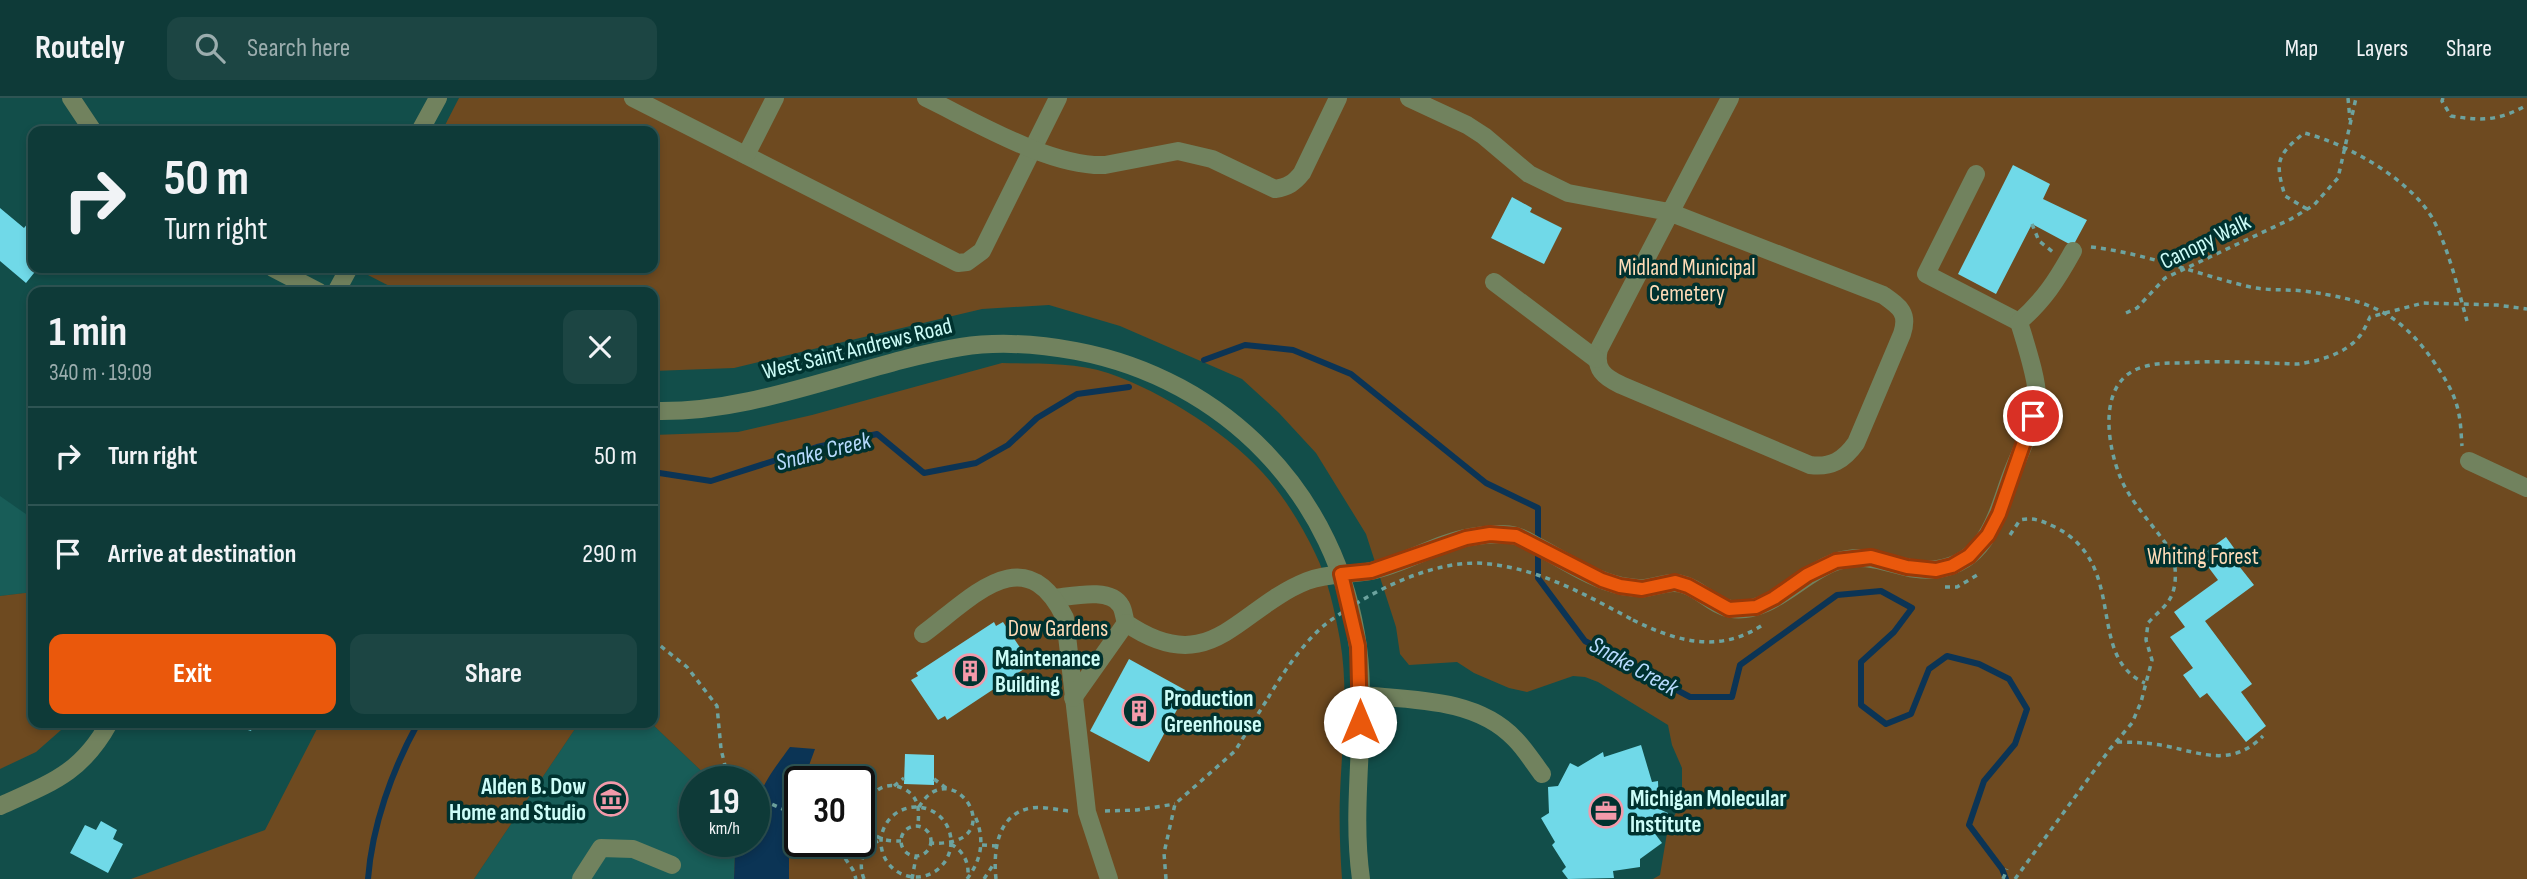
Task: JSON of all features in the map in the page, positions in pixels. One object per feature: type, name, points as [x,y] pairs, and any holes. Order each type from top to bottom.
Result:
[{"type":"street","points":[[71,98],[90,126]]},
{"type":"street","points":[[423,126],[438,98]]},
{"type":"street","points":[[633,98],[958,263],[967,262],[982,250],[1058,98]]},
{"type":"street","points":[[746,155],[775,98]]},
{"type":"street","points":[[926,98],[1032,149],[1062,160],[1094,166],[1178,151],[1212,159],[1275,189],[1296,182],[1338,98]]},
{"type":"street","points":[[1409,98],[1438,104],[1484,136],[1529,174],[1568,193],[1669,212],[1883,295],[1895,303],[1903,313],[1906,323],[1856,443],[1850,452],[1833,464],[1822,467],[1810,465],[1607,378],[1599,369],[1596,359],[1669,212],[1730,98]]},
{"type":"street","points":[[1976,174],[1926,274],[2020,322]]},
{"type":"street","points":[[2020,322],[2047,294],[2073,251]]},
{"type":"street","points":[[283,273],[309,287]]},
{"type":"street","points":[[1494,282],[1596,359]]},
{"type":"street","points":[[1055,598],[1112,596],[1121,605],[1126,623],[1139,632],[1176,645],[1208,643],[1232,630],[1284,591],[1312,579],[1371,571],[1466,538],[1490,534],[1516,536],[1602,580],[1620,586],[1642,589],[1675,582],[1688,586],[1729,609],[1756,607],[1807,575],[1836,561],[1871,557],[1907,567],[1936,570],[1952,566],[1969,556],[1988,535],[1999,514],[2029,432],[2037,399],[2020,322]]},
{"type":"street","name":"West Saint Andrews Road","points":[[658,411],[701,409],[743,402],[930,353],[964,346],[999,344],[1045,346],[1099,356],[1167,380],[1202,399],[1237,424],[1288,478],[1308,509],[1341,574],[1358,646],[1358,831],[1361,879]]},
{"type":"street","points":[[2469,461],[2527,488]]},
{"type":"street","points":[[923,634],[989,585],[1013,576],[1037,581],[1055,598],[1065,618],[1087,812],[1109,879]]},
{"type":"street","points":[[1073,698],[1126,623]]},
{"type":"street","points":[[1360,695],[1427,702],[1469,710],[1497,723],[1515,739],[1542,774]]},
{"type":"street","points":[[0,806],[73,770],[106,728]]},
{"type":"street","points":[[581,879],[601,848],[634,849],[672,865]]},
{"type":"path","points":[[2348,98],[2350,125]]},
{"type":"path","name":"Canopy Walk","points":[[2126,313],[2137,307],[2165,278],[2291,219],[2314,205],[2338,178],[2356,98]]},
{"type":"path","points":[[2443,98],[2442,101],[2451,116],[2480,121],[2513,113],[2527,105]]},
{"type":"path","points":[[2307,209],[2285,196],[2278,172],[2283,150],[2304,133],[2329,139],[2358,153],[2405,186],[2434,220],[2468,321]]},
{"type":"path","points":[[2032,224],[2039,241],[2051,251],[2063,255],[2086,247],[2108,249],[2170,262],[2251,287],[2303,291],[2336,297],[2384,312],[2409,330],[2450,387],[2458,407],[2462,445],[2469,461]]},
{"type":"path","points":[[2015,879],[2100,762],[2132,723],[2141,702],[2152,660],[2146,640],[2148,623],[2168,603],[2175,585],[2176,567],[2173,554],[2122,481],[2111,448],[2108,432],[2109,412],[2113,396],[2120,384],[2141,367],[2158,364],[2225,360],[2274,364],[2310,362],[2329,357],[2359,338],[2371,317],[2423,303],[2527,309]]},
{"type":"path","points":[[2007,538],[2020,520],[2033,517],[2071,536],[2086,551],[2104,593],[2110,637],[2120,660],[2125,671],[2145,683]]},
{"type":"path","points":[[996,879],[994,864],[999,833],[1012,816],[1031,808],[1087,812],[1137,810],[1175,804],[1235,751],[1280,678],[1315,634],[1393,582],[1454,566],[1488,563],[1554,580],[1633,620],[1676,638],[1713,642],[1750,634],[1766,623]]},
{"type":"path","points":[[1934,586],[1957,587],[1984,569]]},
{"type":"path","points":[[658,644],[687,667],[717,706],[726,766]]},
{"type":"path","points":[[2117,743],[2142,742],[2219,757],[2235,755],[2263,736]]},
{"type":"path","points":[[875,792],[894,786],[904,778]]},
{"type":"path","points":[[931,844],[951,845],[960,850],[966,859],[967,879],[982,845],[980,827],[969,801],[934,779]]},
{"type":"path","points":[[894,786],[908,791],[919,807]]},
{"type":"path","points":[[918,826],[919,807],[924,799],[932,793],[947,789]]},
{"type":"path","points":[[1166,879],[1164,853],[1175,804]]},
{"type":"path","points":[[919,807],[927,808],[947,824],[951,845],[949,855],[941,867],[913,878],[888,863],[882,849],[882,839],[887,821],[898,811],[919,807]]},
{"type":"path","points":[[951,845],[969,832],[973,811]]},
{"type":"path","points":[[918,826],[929,833],[931,844],[926,853],[916,856],[906,852],[901,841],[906,830],[918,826]]},
{"type":"path","points":[[875,834],[882,839],[901,841]]},
{"type":"path","points":[[875,843],[882,839]]},
{"type":"path","points":[[982,845],[997,846]]},
{"type":"path","points":[[913,878],[916,856]]},
{"type":"path","points":[[844,857],[856,879]]},
{"type":"path","points":[[863,857],[860,867],[864,879]]},
{"type":"path","points":[[984,879],[994,864]]},
{"type":"path","points":[[2003,879],[2007,869]]},
{"type":"shaded area","points":[[0,496],[28,516],[28,593],[0,596]]},
{"type":"shaded area","name":"Alden B. Dow Home and Studio","points":[[576,728],[656,728],[696,766],[679,766],[679,857],[735,857],[734,879],[474,879]]},
{"type":"green space","name":"Whiting Forest","points":[[459,98],[2527,98],[2527,879],[1653,879],[1660,875],[1668,827],[1682,802],[1682,768],[1672,745],[1668,725],[1598,682],[1585,677],[1573,676],[1527,692],[1509,688],[1474,673],[1457,662],[1409,665],[1400,654],[1396,627],[1366,534],[1316,453],[1279,413],[1242,379],[1120,326],[1049,305],[982,309],[734,368],[658,371],[658,287],[391,287],[368,275],[369,273],[658,273],[658,126],[445,126]]},
{"type":"green space","name":"Dow Gardens","points":[[1002,363],[1069,365],[1095,369],[1151,391],[1196,417],[1237,448],[1270,481],[1295,516],[1320,563],[1327,585],[1340,640],[1344,678],[1340,805],[1342,879],[734,879],[735,857],[770,857],[770,766],[696,766],[656,728],[658,435],[738,432],[812,415]]},
{"type":"green space","points":[[28,593],[28,728],[63,728],[36,752],[0,769],[0,596]]},
{"type":"green space","points":[[317,728],[576,728],[474,879],[131,879],[265,830]]},
{"type":"water","points":[[790,747],[815,749],[809,766],[784,766],[784,857],[789,857],[789,879],[734,879],[735,857],[770,857],[770,776]]},
{"type":"building","points":[[2013,165],[2050,184],[2043,199],[2087,220],[2073,246],[2032,224],[1996,294],[1958,274]]},
{"type":"building","points":[[1512,197],[1532,208],[1530,212],[1562,228],[1544,264],[1491,238]]},
{"type":"building","points":[[0,208],[24,228],[28,223],[28,273],[34,273],[26,283],[0,261]]},
{"type":"building","points":[[2226,537],[2244,562],[2239,566],[2254,585],[2205,621],[2252,684],[2241,692],[2266,726],[2246,742],[2207,693],[2200,698],[2183,675],[2193,668],[2170,637],[2185,627],[2174,612],[2218,580],[2200,556]]},
{"type":"building","name":"Maintenance Building","points":[[994,622],[996,626],[1003,622],[1029,661],[1022,666],[1024,669],[947,720],[945,716],[938,720],[911,680],[918,676],[916,673]]},
{"type":"building","name":"Production Greenhouse","points":[[1129,659],[1187,691],[1149,762],[1090,731]]},
{"type":"building","name":"Michigan Molecular Institute","points":[[1641,745],[1652,782],[1658,781],[1659,809],[1668,813],[1656,835],[1662,843],[1640,859],[1640,867],[1613,871],[1614,878],[1568,879],[1562,871],[1566,867],[1552,845],[1555,842],[1541,818],[1549,813],[1548,787],[1558,786],[1570,763],[1578,767],[1603,752],[1604,757]]},
{"type":"building","points":[[905,754],[934,755],[934,785],[904,784]]},
{"type":"building","points":[[101,821],[117,830],[113,839],[123,844],[108,873],[70,853],[85,825],[96,830]]},
{"type":"waterway","name":"Snake Creek","points":[[1204,360],[1245,345],[1293,350],[1351,374],[1486,483],[1538,508],[1538,578],[1585,641],[1690,697],[1732,697],[1740,665],[1837,595],[1881,591],[1912,608],[1894,632],[1861,662],[1861,705],[1886,724],[1911,714],[1929,669],[1947,656],[1979,664],[2009,679],[2027,709],[2015,744],[1984,781],[1969,825],[2002,869],[2006,879]]},
{"type":"waterway","name":"Snake Creek","points":[[658,473],[711,481],[817,447],[877,434],[924,473],[976,463],[1008,445],[1037,418],[1077,394],[1129,387]]},
{"type":"waterway","name":"Snake Creek","points":[[368,879],[374,839],[385,799],[416,728]]},
{"type":"place","name":"Maintenance Building","points":[[970,671]]},
{"type":"place","name":"Production Greenhouse","points":[[1139,711]]},
{"type":"place","name":"Alden B. Dow Home and Studio","points":[[611,799]]},
{"type":"place","name":"Michigan Molecular Institute","points":[[1606,811]]},
{"type":"route","points":[[1360,722],[1358,646],[1341,574],[1371,571],[1466,538],[1490,534],[1516,536],[1602,580],[1620,586],[1642,589],[1675,582],[1688,586],[1729,609],[1756,607],[1807,575],[1836,561],[1871,557],[1907,567],[1936,570],[1952,566],[1969,556],[1988,535],[1999,514],[2033,416]]},
{"type":"park label","name":"Midland Municipal Cemetery","points":[[1687,280]]}]
